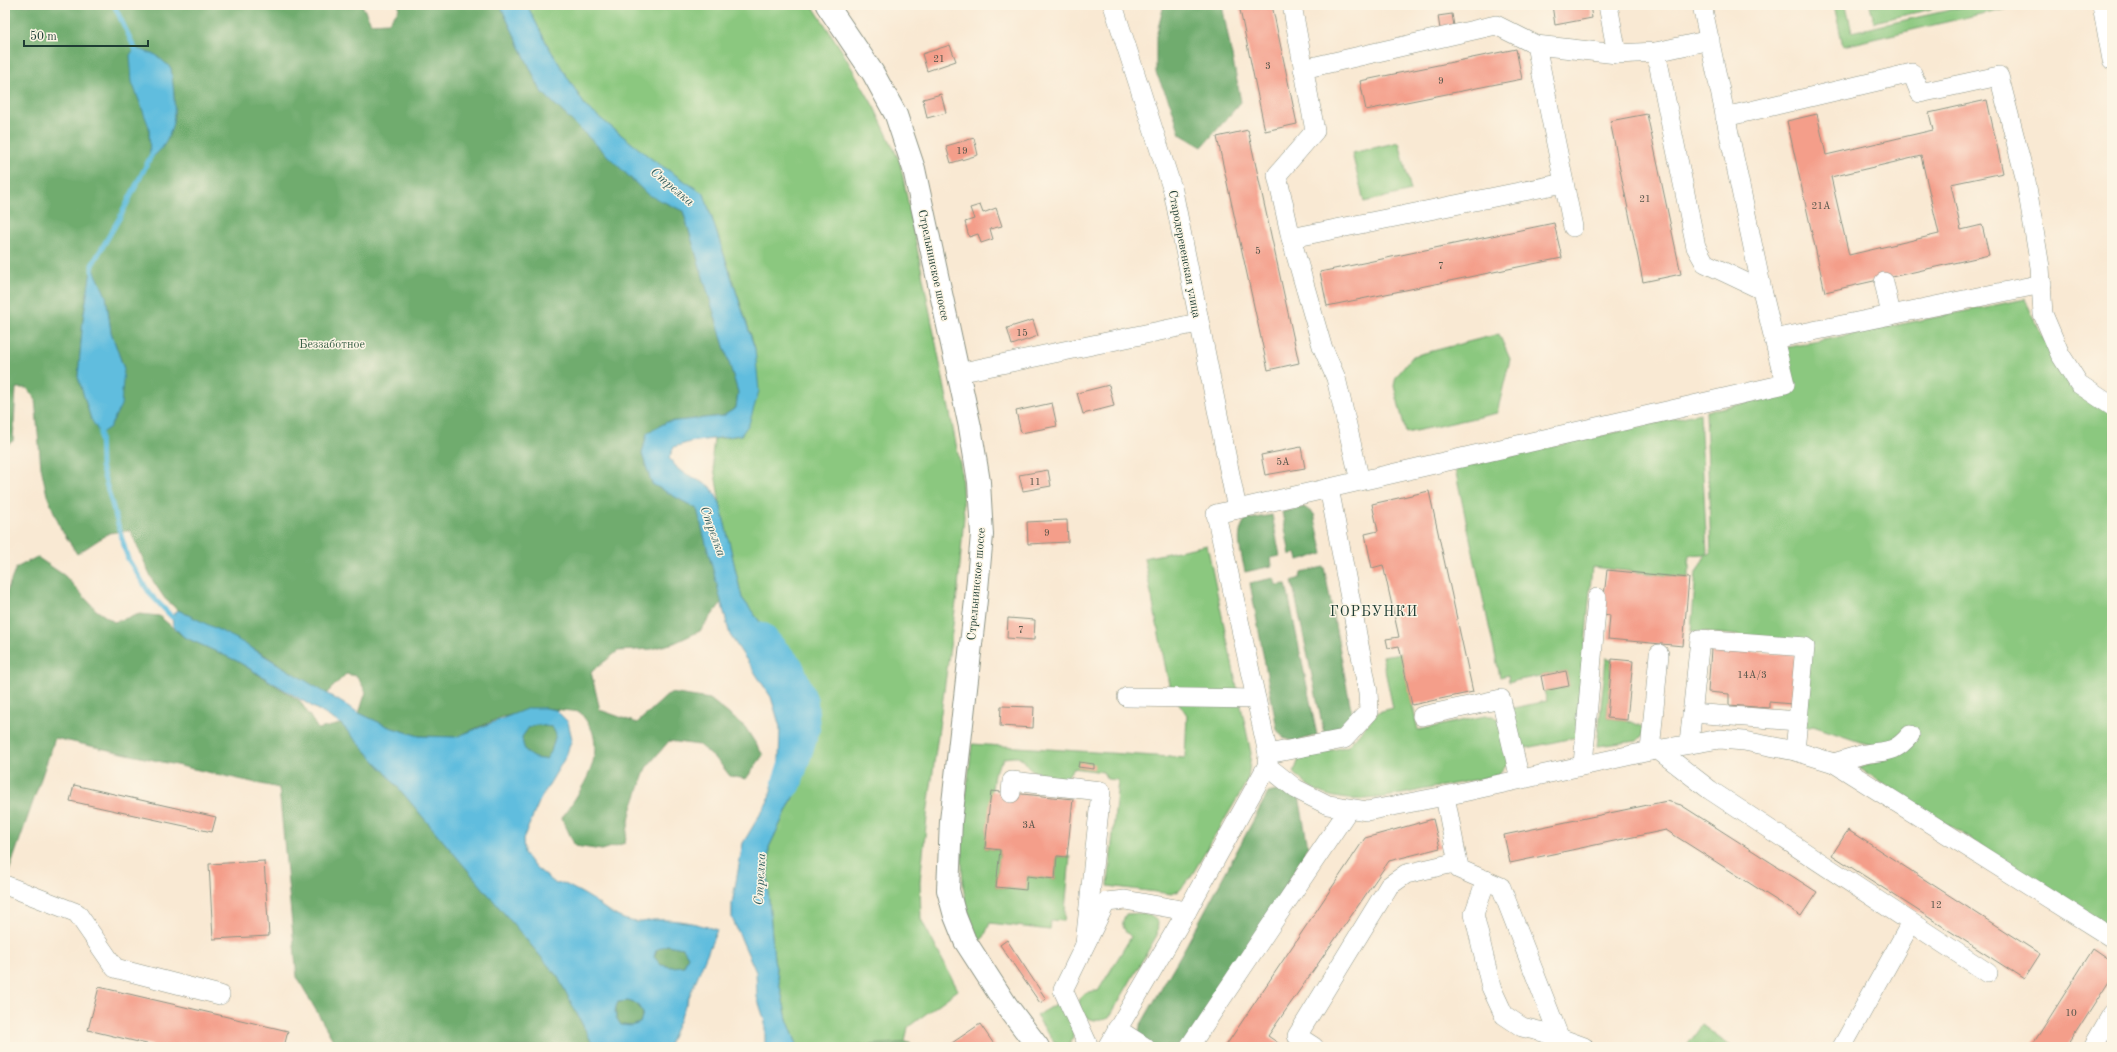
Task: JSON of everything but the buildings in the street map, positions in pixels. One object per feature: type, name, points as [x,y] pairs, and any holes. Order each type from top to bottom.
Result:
[{"type":"main road","name":"Стрельнинское шоссе","points":[[827,5],[873,73],[896,115],[914,169],[970,427],[979,482],[982,535],[951,821],[948,890],[955,916],[965,941],[1007,1006],[1038,1047]]},
{"type":"street","name":"Стародеревенская улица","points":[[1113,5],[1173,191],[1198,323],[1237,509]]},
{"type":"street","points":[[1292,5],[1315,131],[1277,176],[1291,238],[1322,346],[1336,378],[1360,481]]},
{"type":"street","points":[[1608,5],[1617,54]]},
{"type":"street","points":[[1702,5],[1762,290],[1785,384],[1216,514],[1268,760],[1296,789],[1328,805],[1367,811],[1445,796],[1583,764],[1720,739],[1744,741],[1795,751],[1834,763],[2112,938]]},
{"type":"street","points":[[2102,5],[2112,60]]},
{"type":"street","points":[[1303,69],[1496,25],[1536,45],[1617,54],[1656,52],[1710,40]]},
{"type":"street","points":[[1536,45],[1573,227]]},
{"type":"street","points":[[1656,52],[1696,247],[1705,263],[1762,290]]},
{"type":"street","points":[[1726,117],[1912,73],[1920,93],[1999,76],[2026,181],[2042,284],[2043,314],[2060,354],[2079,384],[2112,406]]},
{"type":"street","points":[[1291,238],[1564,183]]},
{"type":"street","points":[[1884,282],[1891,315]]},
{"type":"street","points":[[1774,339],[2042,284]]},
{"type":"street","points":[[958,373],[1198,323]]},
{"type":"street","points":[[1107,1047],[1187,911],[1268,760],[1344,739],[1369,712],[1368,692],[1329,488]]},
{"type":"street","points":[[1583,764],[1597,598]]},
{"type":"street","points":[[1689,744],[1700,639],[1805,647],[1795,751]]},
{"type":"street","points":[[1654,750],[1659,654]]},
{"type":"street","points":[[1127,697],[1256,699]]},
{"type":"street","points":[[1422,716],[1501,699],[1520,779]]},
{"type":"street","points":[[1692,713],[1798,721]]},
{"type":"street","points":[[1834,763],[1865,754],[1883,753],[1902,745],[1910,735]]},
{"type":"street","points":[[1654,750],[1710,790],[1988,973]]},
{"type":"street","points":[[1011,793],[1012,781],[1101,791],[1098,901],[1085,944],[1063,990],[1089,1047]]},
{"type":"street","points":[[1445,796],[1459,869],[1501,886],[1557,1043]]},
{"type":"street","points":[[1189,1047],[1349,809]]},
{"type":"street","points":[[1314,1047],[1297,1036],[1389,886],[1406,874],[1458,862]]},
{"type":"street","points":[[1486,880],[1474,914],[1491,987],[1504,1015],[1522,1027],[1557,1043],[1584,1047]]},
{"type":"street","points":[[5,885],[77,913],[115,968],[220,995]]},
{"type":"street","points":[[1098,901],[1125,900],[1187,911]]},
{"type":"street","points":[[1842,1047],[1911,923]]},
{"type":"street","points":[[2093,1047],[2112,1014]]},
{"type":"street","points":[[1117,1029],[1145,1047]]},
{"type":"green space","name":"Беззаботное","points":[[5,5],[362,5],[371,23],[389,22],[399,9],[399,5],[500,5],[541,91],[647,194],[683,211],[738,392],[736,408],[723,416],[667,422],[647,433],[642,454],[652,484],[697,509],[722,602],[700,631],[674,643],[652,649],[618,651],[591,672],[600,710],[637,723],[670,693],[710,699],[745,727],[763,755],[746,779],[730,776],[718,761],[699,745],[669,741],[646,768],[631,811],[625,843],[602,850],[575,846],[562,818],[587,778],[594,756],[595,745],[592,730],[580,712],[545,708],[502,717],[456,737],[419,736],[389,727],[359,713],[366,692],[357,676],[346,674],[326,694],[263,654],[178,610],[165,599],[153,581],[130,530],[109,533],[77,554],[61,529],[47,495],[41,467],[35,399],[27,388],[16,388],[13,441],[5,446]],"holes":[[[171,68],[174,93],[174,118],[167,140],[150,158],[149,127]],[[87,293],[106,296],[111,332],[124,369],[91,419],[78,377],[83,319]]]},
{"type":"green space","points":[[527,5],[812,5],[842,51],[874,107],[900,162],[961,469],[964,516],[958,588],[928,808],[920,881],[921,919],[958,990],[908,1027],[904,1047],[798,1047],[787,1019],[774,959],[768,889],[769,847],[795,793],[802,728],[796,683],[772,638],[742,598],[720,503],[712,456],[714,439],[742,435],[755,348],[704,194],[653,160],[586,107],[548,46]]},
{"type":"green space","points":[[1164,5],[1222,5],[1241,102],[1202,147],[1180,134],[1171,105],[1156,73],[1156,36]]},
{"type":"green space","points":[[1834,5],[1846,5],[1852,32],[1972,5],[2011,5],[2011,7],[1843,46]]},
{"type":"green space","points":[[1870,5],[1949,5],[1874,22]]},
{"type":"green space","points":[[1399,142],[1411,191],[1364,202],[1352,153]]},
{"type":"green space","points":[[2025,299],[2042,336],[2062,371],[2112,413],[2112,929],[1859,768],[1887,759],[1881,747],[1860,742],[1813,726],[1802,729],[1810,642],[1691,631],[1696,573],[1706,554],[1689,555],[1689,578],[1592,567],[1577,737],[1518,750],[1509,709],[1547,701],[1544,691],[1569,686],[1566,671],[1509,682],[1508,675],[1500,677],[1455,469],[1700,413],[1707,554],[1711,554],[1706,411],[1792,394],[1784,348]]},
{"type":"green space","points":[[1499,334],[1510,359],[1497,413],[1406,433],[1394,386],[1396,377],[1413,356]]},
{"type":"green space","points":[[1304,507],[1314,514],[1323,554],[1298,560],[1296,553],[1290,555],[1282,512]]},
{"type":"green space","points":[[1272,515],[1280,556],[1271,558],[1272,566],[1245,572],[1239,539],[1242,526],[1245,520]]},
{"type":"green space","points":[[1207,545],[1251,753],[1248,779],[1241,792],[1190,878],[1179,891],[1172,894],[1108,886],[1118,780],[1107,779],[1103,772],[1073,768],[1066,779],[1050,777],[1035,772],[1021,758],[1004,758],[994,773],[985,848],[1000,850],[996,887],[1025,890],[1027,876],[1055,879],[1057,856],[1070,857],[1064,921],[1051,920],[1050,930],[990,923],[984,937],[977,943],[969,919],[964,895],[962,870],[964,819],[972,744],[1185,758],[1187,715],[1170,690],[1144,558]]},
{"type":"green space","points":[[37,557],[65,576],[96,610],[114,622],[140,614],[159,616],[184,637],[237,661],[300,701],[318,729],[341,724],[385,772],[558,977],[594,1047],[337,1047],[297,977],[279,788],[55,738],[8,874],[5,872],[5,596],[16,568]]},
{"type":"green space","points":[[1324,567],[1351,709],[1351,716],[1347,725],[1344,727],[1336,731],[1324,733],[1292,581],[1300,578],[1301,572]]},
{"type":"green space","points":[[1274,578],[1276,585],[1286,584],[1317,735],[1294,741],[1285,738],[1277,729],[1250,583]]},
{"type":"green space","points":[[1401,653],[1418,730],[1485,716],[1493,716],[1499,720],[1509,761],[1498,775],[1392,796],[1356,799],[1338,798],[1322,793],[1307,785],[1294,772],[1299,759],[1348,746],[1378,712],[1393,708],[1382,656]]},
{"type":"green space","points":[[1606,658],[1612,659],[1607,718],[1627,720],[1643,727],[1642,735],[1637,741],[1597,746]]},
{"type":"green space","points":[[538,725],[552,727],[556,734],[551,752],[546,759],[532,757],[526,751],[523,743],[522,737],[529,727]]},
{"type":"green space","points":[[1285,789],[1299,796],[1308,847],[1194,1047],[1136,1047],[1140,1026],[1187,944],[1268,793]]},
{"type":"green space","points":[[1143,913],[1150,915],[1158,922],[1157,935],[1109,1018],[1099,1020],[1090,1019],[1080,1009],[1079,1002],[1082,996],[1088,992],[1098,991],[1131,937],[1123,927],[1123,921],[1126,914]]},
{"type":"green space","points":[[667,945],[683,948],[688,956],[684,966],[672,967],[661,965],[654,957],[657,949]]},
{"type":"green space","points":[[628,1001],[637,1004],[643,1013],[640,1023],[632,1026],[621,1025],[616,1014],[618,1002]]},
{"type":"green space","points":[[1057,1003],[1070,1022],[1073,1033],[1073,1039],[1070,1044],[1064,1047],[1055,1043],[1036,1016]]},
{"type":"green space","points":[[1702,1025],[1731,1047],[1686,1047]]},
{"type":"green space","points":[[910,1042],[911,1047],[836,1047]]},
{"type":"water","points":[[500,5],[527,5],[548,46],[586,107],[653,160],[704,194],[755,349],[759,391],[749,424],[741,435],[690,442],[674,447],[669,458],[679,470],[711,487],[720,503],[742,598],[772,638],[796,683],[802,728],[795,793],[769,847],[768,889],[774,959],[787,1019],[798,1047],[765,1047],[765,1022],[757,997],[756,972],[732,918],[732,904],[743,843],[768,801],[779,762],[780,727],[771,697],[730,635],[697,509],[652,484],[642,454],[647,433],[667,422],[723,416],[736,408],[738,392],[683,211],[647,194],[541,91]]},
{"type":"water","points":[[135,48],[156,55],[171,68],[174,93],[174,118],[167,140],[160,150],[150,159],[149,127],[132,82],[130,55]]},
{"type":"water","points":[[92,265],[106,296],[111,332],[124,369],[121,405],[110,427],[100,434],[91,419],[78,377],[83,319]]},
{"type":"water","points":[[178,610],[235,638],[359,713],[389,727],[419,736],[456,737],[529,708],[556,710],[568,722],[572,739],[566,756],[540,800],[523,839],[524,853],[533,865],[556,884],[563,883],[589,897],[608,911],[625,920],[640,922],[654,920],[678,921],[694,923],[717,930],[668,1047],[594,1047],[558,977],[385,772],[341,724],[237,661],[184,637],[173,626],[172,617]],"holes":[[[538,725],[552,727],[556,734],[551,752],[546,759],[536,758],[528,754],[524,747],[522,737],[529,727]],[[667,945],[683,948],[688,956],[684,966],[672,967],[661,965],[654,957],[656,950]],[[628,1001],[637,1004],[643,1013],[640,1023],[632,1026],[621,1025],[615,1014],[618,1002]]]},
{"type":"waterway","points":[[114,5],[138,55]]},
{"type":"waterway","points":[[92,271],[92,265],[120,217],[153,152]]},
{"type":"waterway","points":[[100,428],[101,466],[128,559],[150,594],[172,617]]},
{"type":"waterway","name":"Стрелка","points":[[761,637],[789,668],[803,702],[805,729],[787,783]]},
{"type":"district","name":"ГОРБУНКИ","points":[[1374,611]]}]
